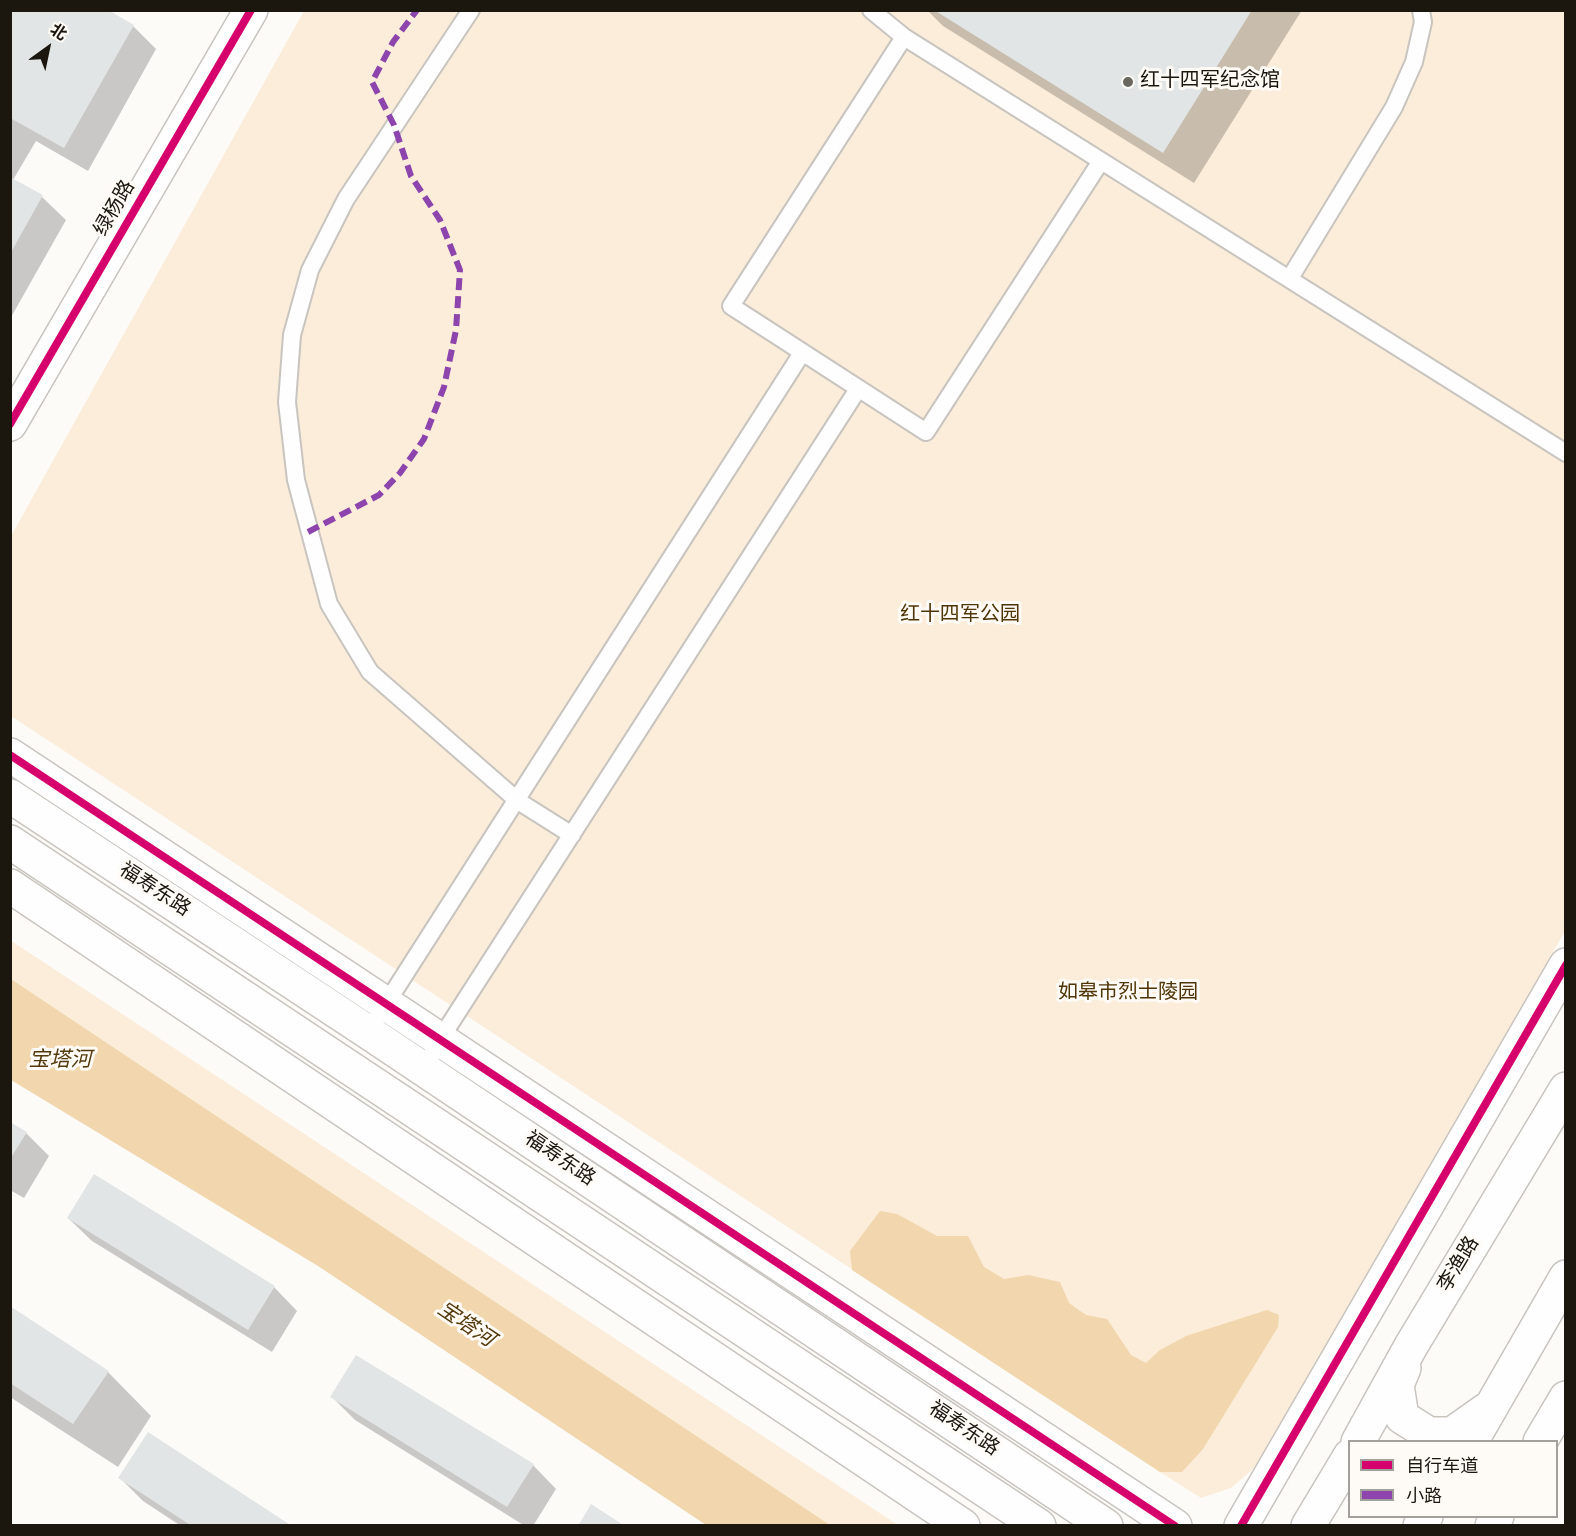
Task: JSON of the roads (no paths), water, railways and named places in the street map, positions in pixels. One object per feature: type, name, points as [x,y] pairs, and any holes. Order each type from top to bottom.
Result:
[{"type":"street","name":"绿杨路","points":[[10,424],[251,10]]},
{"type":"street","points":[[10,755],[1175,1526]]},
{"type":"street","name":"福寿东路","points":[[10,796],[368,1032],[1106,1526]]},
{"type":"street","name":"福寿东路","points":[[10,842],[1040,1526]]},
{"type":"street","points":[[10,886],[963,1526]]},
{"type":"street","points":[[1241,1526],[1566,965]]},
{"type":"street","name":"李渔路","points":[[1359,1440],[1411,1346],[1566,1089]]},
{"type":"street","points":[[1472,1440],[1566,1277]]},
{"type":"street","points":[[1411,1346],[1397,1385],[1402,1417],[1429,1434],[1452,1434],[1494,1404]]},
{"type":"street","points":[[1541,1440],[1566,1398]]},
{"type":"street","points":[[1308,1526],[1348,1459]]},
{"type":"lane","points":[[471,10],[346,199],[310,270],[292,334],[287,402],[296,480],[329,604],[370,672],[518,801],[572,835]]},
{"type":"lane","points":[[871,10],[904,37],[1290,278],[1484,404],[1566,453]]},
{"type":"lane","points":[[1290,278],[1394,107],[1414,62],[1423,22],[1421,10]]},
{"type":"lane","points":[[904,37],[731,306],[926,432],[1101,161]]},
{"type":"lane","points":[[368,1032],[518,801],[802,353]]},
{"type":"lane","points":[[424,1070],[440,1041],[858,389]]},
{"type":"water","name":"宝塔河","points":[[11,979],[830,1525],[706,1525],[318,1266],[11,1080]]},
{"type":"water","points":[[880,1211],[897,1214],[937,1236],[968,1236],[984,1267],[1004,1279],[1028,1275],[1060,1282],[1069,1303],[1086,1315],[1107,1319],[1131,1355],[1146,1363],[1160,1350],[1186,1336],[1267,1310],[1279,1315],[1278,1327],[1203,1449],[1182,1472],[1160,1472],[852,1270],[850,1251]]},
{"type":"place","name":"红十四军纪念馆","points":[[1128,82]]},
{"type":"park label","name":"红十四军公园","points":[[960,616]]},
{"type":"park label","name":"如皋市烈士陵园","points":[[1128,994]]}]
